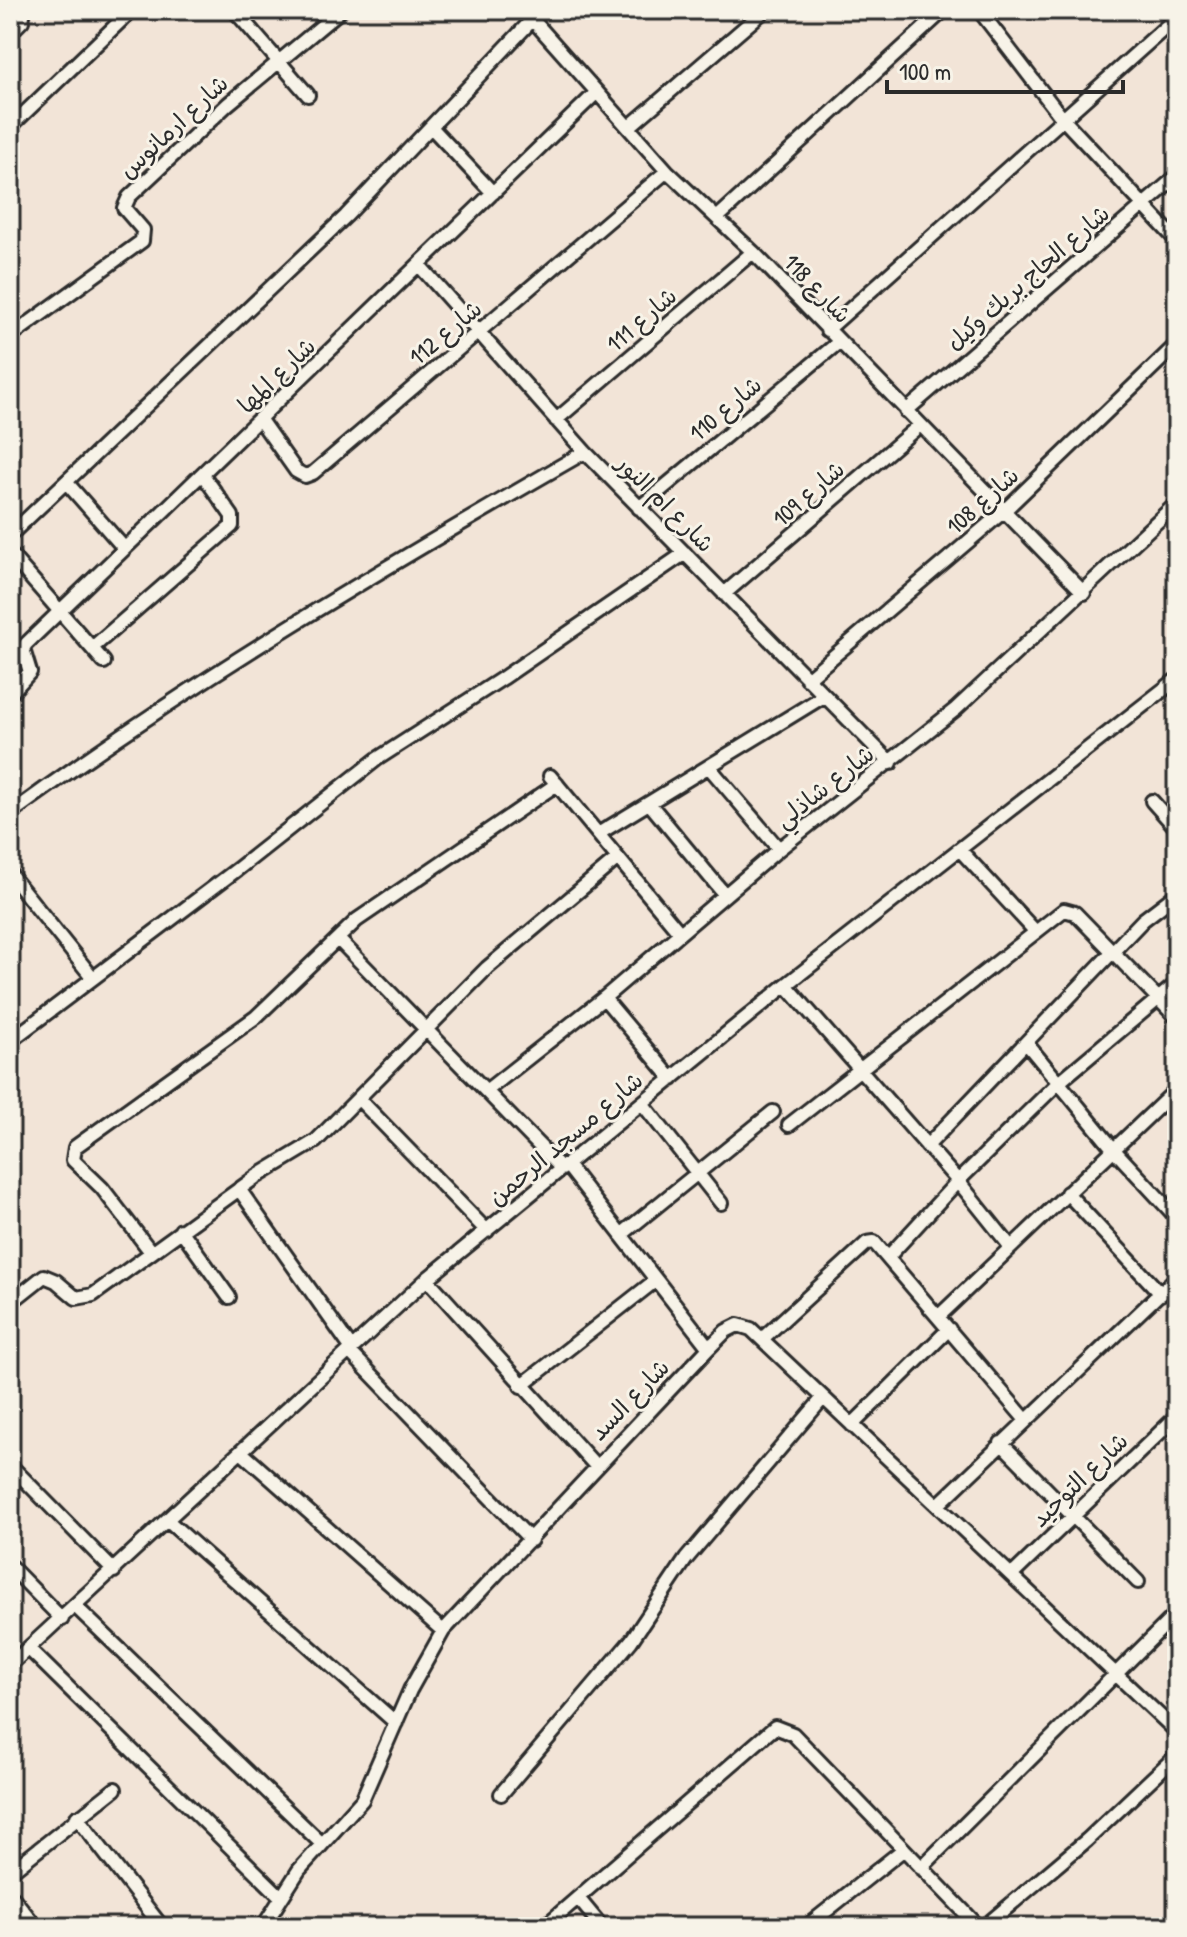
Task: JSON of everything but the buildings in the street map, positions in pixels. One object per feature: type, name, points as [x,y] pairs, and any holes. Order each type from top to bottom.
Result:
[{"type":"street","points":[[10,33],[22,21],[24,10]]},
{"type":"street","points":[[10,127],[132,10]]},
{"type":"street","name":"شارع ارمانوس","points":[[10,337],[145,238],[143,230],[126,214],[125,202],[228,104],[341,10]]},
{"type":"street","points":[[629,127],[765,10]]},
{"type":"street","points":[[717,218],[944,10]]},
{"type":"street","points":[[979,10],[1062,118],[1177,241]]},
{"type":"street","points":[[235,11],[308,95]]},
{"type":"street","points":[[10,535],[346,216],[431,127],[529,15]]},
{"type":"street","name":"شارع 118","points":[[529,15],[667,171],[753,252],[1084,593]]},
{"type":"street","points":[[827,330],[1177,17]]},
{"type":"street","name":"شارع المها","points":[[10,694],[30,672],[23,649],[60,611],[597,92]]},
{"type":"street","points":[[431,127],[493,193]]},
{"type":"street","name":"شارع 112","points":[[260,420],[296,471],[308,476],[667,171]]},
{"type":"street","name":"شارع الحاج بريك وكيل","points":[[906,411],[1177,176]]},
{"type":"street","name":"شارع 111","points":[[556,420],[753,252]]},
{"type":"street","name":"شارع ام النور","points":[[419,265],[585,452],[891,763]]},
{"type":"street","name":"شارع 110","points":[[639,508],[839,342]]},
{"type":"street","name":"شارع 108","points":[[807,679],[1004,511],[1177,344]]},
{"type":"street","name":"شارع 109","points":[[724,594],[920,425]]},
{"type":"street","points":[[10,814],[162,707],[350,588],[585,452]]},
{"type":"street","points":[[92,648],[232,526],[232,516],[203,475]]},
{"type":"street","points":[[67,483],[124,548]]},
{"type":"street","name":"شارع شاذلي","points":[[486,1091],[604,998],[779,849],[956,709],[1084,593],[1177,503]]},
{"type":"street","points":[[10,1041],[409,735],[503,678],[685,553]]},
{"type":"street","points":[[10,554],[104,662]]},
{"type":"street","name":"شارع مسجد الرحمن","points":[[10,1665],[427,1279],[786,985],[1177,679]]},
{"type":"street","points":[[598,834],[824,696]]},
{"type":"street","points":[[709,767],[779,849]]},
{"type":"street","points":[[151,1252],[102,1188],[79,1168],[72,1151],[256,1017],[357,920],[554,780],[680,933]]},
{"type":"street","points":[[1152,801],[1177,829]]},
{"type":"street","points":[[649,803],[725,895]]},
{"type":"street","points":[[960,850],[1035,931]]},
{"type":"street","points":[[10,1303],[44,1276],[56,1281],[76,1298],[88,1298],[239,1189],[316,1141],[487,968],[618,858]]},
{"type":"street","points":[[10,874],[93,978]]},
{"type":"street","points":[[927,1146],[1150,913],[1177,894]]},
{"type":"street","points":[[789,1125],[1059,912],[1070,910],[1114,950],[1177,1018]]},
{"type":"street","points":[[338,939],[564,1167],[709,1348]]},
{"type":"street","points":[[888,1257],[958,1181],[1058,1083],[1177,983]]},
{"type":"street","points":[[786,985],[958,1181],[1010,1246]]},
{"type":"street","points":[[604,998],[672,1079]]},
{"type":"street","points":[[1027,1044],[1115,1151],[1177,1218]]},
{"type":"street","points":[[938,1317],[1177,1089]]},
{"type":"street","points":[[359,1099],[487,1231]]},
{"type":"street","points":[[642,1103],[721,1203]]},
{"type":"street","points":[[621,1235],[773,1112]]},
{"type":"street","points":[[239,1189],[350,1350],[531,1540]]},
{"type":"street","points":[[1067,1193],[1161,1294]]},
{"type":"street","points":[[181,1230],[229,1297]]},
{"type":"street","points":[[762,1339],[867,1243],[877,1244],[1025,1419]]},
{"type":"street","points":[[938,1505],[1177,1277]]},
{"type":"street","points":[[427,1279],[596,1466]]},
{"type":"street","points":[[521,1386],[656,1280]]},
{"type":"street","name":"شارع السد","points":[[263,1927],[280,1896],[362,1800],[396,1723],[443,1631],[709,1348],[726,1331],[738,1325],[751,1329],[762,1339],[1177,1732]]},
{"type":"street","points":[[852,1425],[949,1329]]},
{"type":"street","points":[[501,1794],[631,1641],[686,1559],[823,1398]]},
{"type":"street","name":"شارع التوحيد","points":[[1012,1575],[1177,1416]]},
{"type":"street","points":[[1001,1443],[1074,1513],[1138,1582]]},
{"type":"street","points":[[241,1452],[443,1631]]},
{"type":"street","points":[[10,1465],[114,1571]]},
{"type":"street","points":[[168,1521],[396,1723]]},
{"type":"street","points":[[10,1566],[62,1619]]},
{"type":"street","points":[[76,1607],[322,1844]]},
{"type":"street","points":[[921,1868],[1177,1613]]},
{"type":"street","points":[[29,1649],[280,1896]]},
{"type":"street","points":[[544,1927],[775,1727],[793,1734],[976,1924],[989,1925],[1087,1840],[1177,1755]]},
{"type":"street","points":[[10,1872],[115,1789]]},
{"type":"street","points":[[77,1817],[162,1927]]},
{"type":"street","points":[[806,1927],[904,1849]]},
{"type":"street","points":[[10,1894],[36,1927]]},
{"type":"street","points":[[578,1898],[602,1927]]}]
